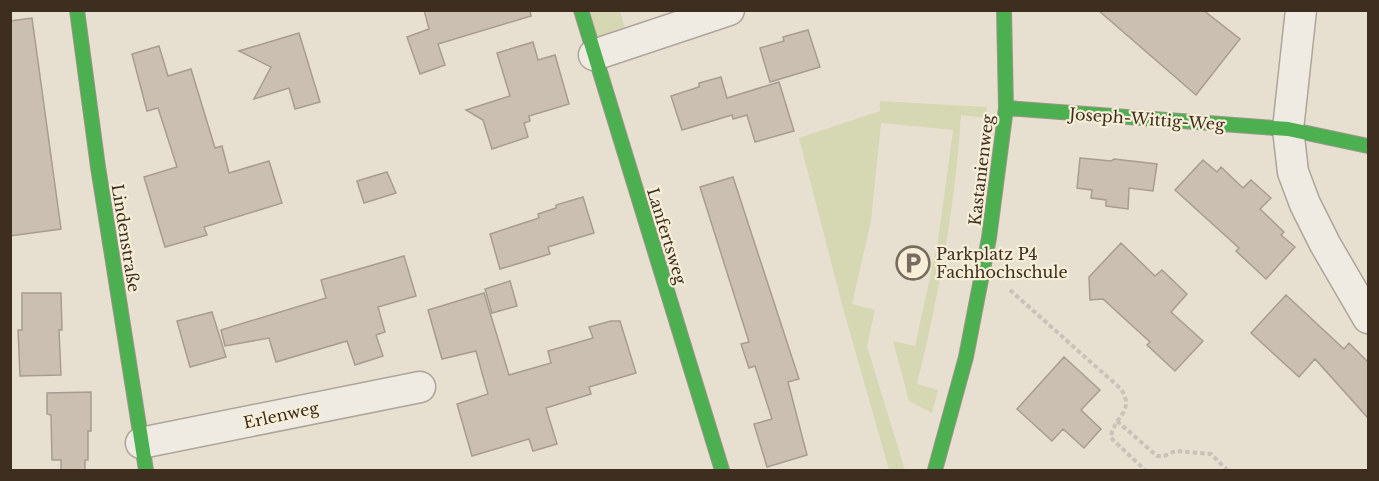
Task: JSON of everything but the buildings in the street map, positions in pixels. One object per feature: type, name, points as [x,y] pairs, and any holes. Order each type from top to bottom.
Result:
[{"type":"street","name":"Lindenstraße","points":[[77,10],[98,167],[143,457]]},
{"type":"street","name":"Lanfertsweg","points":[[581,10],[722,471]]},
{"type":"street","points":[[594,55],[729,10]]},
{"type":"street","name":"Kastanienweg","points":[[935,471],[966,357],[984,267],[1006,108],[1005,10]]},
{"type":"street","points":[[1301,10],[1288,129],[1293,172],[1305,204],[1325,244],[1368,318]]},
{"type":"street","name":"Joseph-Wittig-Weg","points":[[1006,108],[1288,129],[1368,146]]},
{"type":"street","name":"Erlenweg","points":[[143,457],[420,387]]},
{"type":"path","points":[[984,267],[1121,389],[1127,404],[1111,430],[1111,438],[1145,471]]},
{"type":"path","points":[[1117,421],[1156,456],[1164,456],[1175,451],[1211,454],[1227,471]]},
{"type":"green space","points":[[589,11],[620,11],[627,35],[599,43]]},
{"type":"green space","points":[[880,101],[987,107],[985,118],[961,115],[955,184],[945,251],[917,384],[938,390],[932,413],[909,401],[893,341],[915,346],[938,241],[953,130],[881,123],[871,221],[852,304],[875,310],[867,346],[905,470],[889,470],[843,308],[799,138],[880,111]]},
{"type":"traffic: fast","points":[[77,10],[98,167],[146,470]]},
{"type":"traffic: fast","points":[[581,10],[722,470]]},
{"type":"traffic: fast","points":[[935,470],[966,357],[989,238],[1006,108],[1004,10]]},
{"type":"traffic: fast","points":[[1006,108],[1288,129],[1368,146]]},
{"type":"place","name":"Parkplatz P4 Fachhochschule","points":[[913,263]]}]
